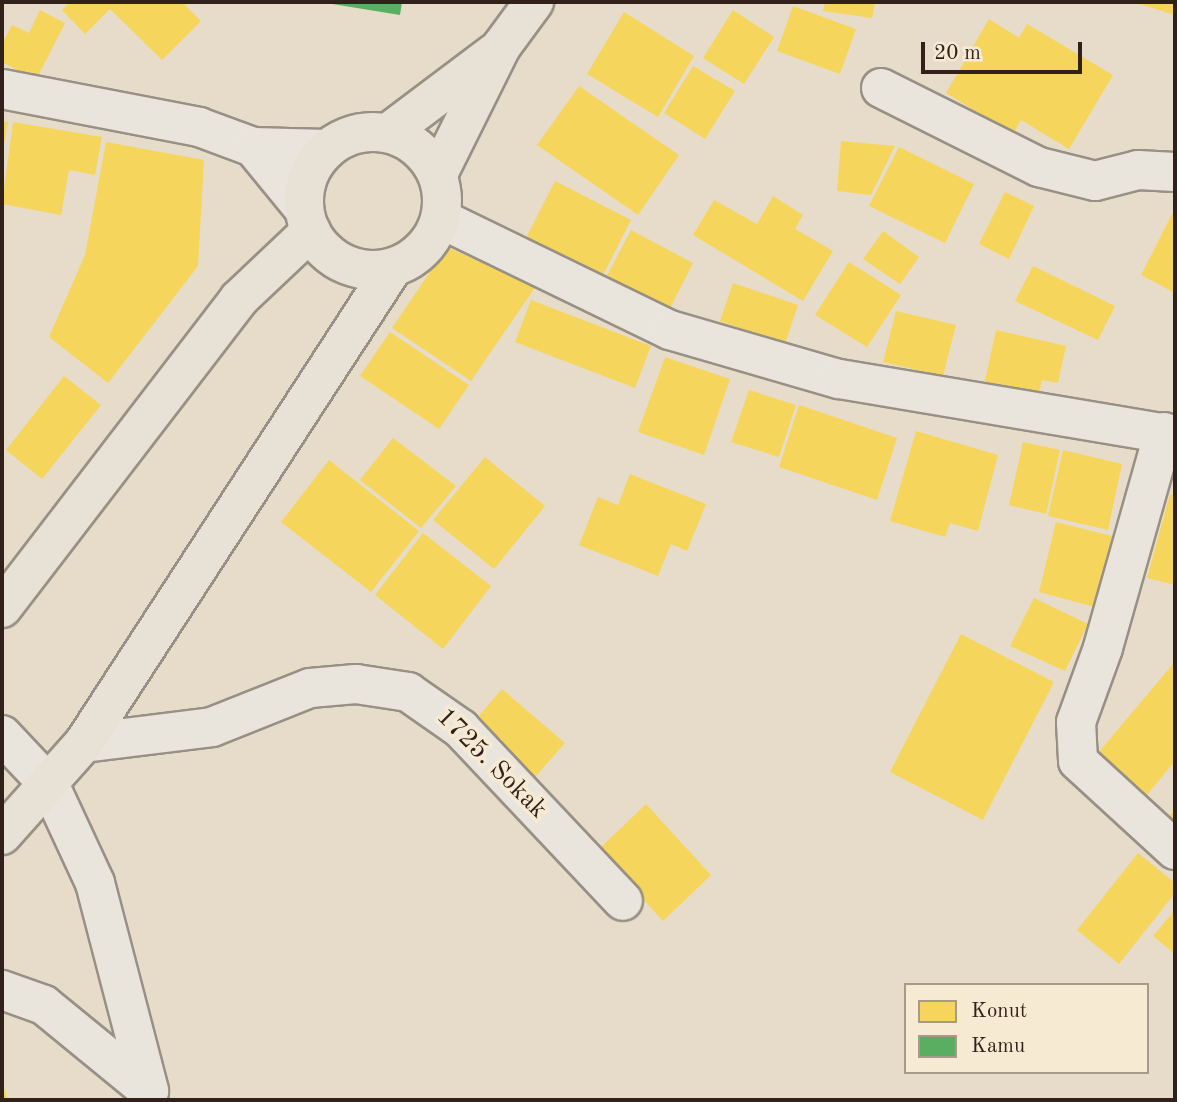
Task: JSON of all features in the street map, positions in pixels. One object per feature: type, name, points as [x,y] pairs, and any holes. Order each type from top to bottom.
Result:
[{"type":"main road","points":[[438,174],[502,47],[534,2]]},
{"type":"main road","points":[[388,133],[502,47]]},
{"type":"main road","points":[[2,608],[239,299],[307,220],[309,176],[327,149],[367,131],[388,133],[426,155],[438,174],[441,219],[431,241],[392,269],[84,743],[50,786],[2,835]]},
{"type":"main road","points":[[307,220],[344,265],[392,269]]},
{"type":"street","points":[[881,88],[1039,167],[1095,181],[1138,170],[1175,172]]},
{"type":"street","points":[[2,89],[199,127],[253,147],[327,149]]},
{"type":"street","points":[[253,147],[307,220]]},
{"type":"street","points":[[441,219],[683,334],[839,379],[1170,433],[1103,648],[1076,722],[1078,761],[1175,850]]},
{"type":"street","name":"1725. Sokak","points":[[84,743],[212,727],[310,688],[356,684],[408,692],[461,729],[623,901]]},
{"type":"street","points":[[2,735],[50,786],[95,883],[151,1096]]},
{"type":"street","points":[[2,990],[44,1005],[151,1096]]},
{"type":"building: Konut","points":[[70,2],[182,2],[201,21],[162,60],[110,9],[85,34],[62,10]]},
{"type":"building: Konut","points":[[825,2],[875,2],[872,18],[823,11]]},
{"type":"building: Konut","points":[[1133,2],[1175,2],[1175,15]]},
{"type":"building: Konut","points":[[793,6],[856,29],[840,74],[777,51]]},
{"type":"building: Konut","points":[[40,10],[65,23],[36,80],[2,62],[2,44],[12,25],[29,33]]},
{"type":"building: Konut","points":[[733,10],[774,37],[744,84],[703,58]]},
{"type":"building: Konut","points":[[624,12],[694,56],[658,117],[587,74]]},
{"type":"building: Konut","points":[[989,19],[1019,38],[1027,24],[1113,75],[1069,149],[1021,120],[1013,134],[946,93]]},
{"type":"building: Konut","points":[[693,66],[735,91],[705,139],[664,113]]},
{"type":"building: Konut","points":[[579,86],[679,155],[638,215],[537,145]]},
{"type":"building: Konut","points":[[2,121],[8,122],[3,149],[2,149]]},
{"type":"building: Konut","points":[[13,122],[102,137],[95,175],[69,170],[61,215],[2,204]]},
{"type":"building: Konut","points":[[841,141],[895,146],[871,195],[837,191]]},
{"type":"building: Konut","points":[[106,142],[204,160],[198,266],[108,383],[49,337],[85,255]]},
{"type":"building: Konut","points":[[899,147],[974,184],[945,243],[869,206]]},
{"type":"building: Konut","points":[[555,181],[631,220],[599,283],[523,244]]},
{"type":"building: Konut","points":[[1005,192],[1034,206],[1009,259],[979,244]]},
{"type":"building: Konut","points":[[773,196],[803,215],[795,229],[833,251],[803,301],[693,235],[714,200],[757,224]]},
{"type":"building: Konut","points":[[1172,214],[1175,215],[1175,293],[1141,275]]},
{"type":"building: Konut","points":[[631,230],[693,263],[665,318],[602,285]]},
{"type":"building: Konut","points":[[883,231],[919,257],[900,284],[863,259]]},
{"type":"building: Konut","points":[[447,247],[536,286],[471,381],[392,328]]},
{"type":"building: Konut","points":[[849,262],[901,295],[867,347],[815,315]]},
{"type":"building: Konut","points":[[1033,266],[1115,306],[1098,340],[1015,301]]},
{"type":"building: Konut","points":[[733,283],[798,305],[785,344],[720,321]]},
{"type":"building: Konut","points":[[531,300],[651,346],[635,388],[515,342]]},
{"type":"building: Konut","points":[[896,311],[956,325],[943,376],[883,362]]},
{"type":"building: Konut","points":[[996,330],[1066,346],[1058,383],[1042,380],[1037,401],[983,390]]},
{"type":"building: Konut","points":[[390,332],[469,385],[439,429],[360,376]]},
{"type":"building: Konut","points":[[665,357],[730,379],[704,455],[638,432]]},
{"type":"building: Konut","points":[[64,376],[101,405],[42,479],[6,450]]},
{"type":"building: Konut","points":[[749,390],[796,405],[779,457],[731,442]]},
{"type":"building: Konut","points":[[799,405],[897,438],[877,500],[779,467]]},
{"type":"building: Konut","points":[[916,431],[998,455],[978,531],[950,523],[945,537],[890,521]]},
{"type":"building: Konut","points":[[393,438],[456,486],[421,528],[360,480]]},
{"type":"building: Konut","points":[[1023,442],[1060,450],[1046,514],[1009,505]]},
{"type":"building: Konut","points":[[1063,450],[1122,464],[1108,530],[1048,516]]},
{"type":"building: Konut","points":[[485,457],[545,506],[494,569],[433,520]]},
{"type":"building: Konut","points":[[329,460],[419,531],[371,592],[281,522]]},
{"type":"building: Konut","points":[[630,474],[706,504],[687,551],[671,544],[658,576],[579,545],[598,497],[618,505]]},
{"type":"building: Konut","points":[[1170,494],[1175,496],[1175,585],[1147,578]]},
{"type":"building: Konut","points":[[1056,522],[1112,536],[1095,607],[1039,592]]},
{"type":"building: Konut","points":[[423,533],[491,586],[443,649],[375,595]]},
{"type":"building: Konut","points":[[1034,598],[1088,624],[1065,671],[1010,646]]},
{"type":"building: Konut","points":[[961,634],[1054,682],[983,820],[890,772]]},
{"type":"building: Konut","points":[[1173,664],[1175,761],[1141,802],[1092,760]]},
{"type":"building: Konut","points":[[502,689],[565,743],[528,785],[466,731]]},
{"type":"building: Konut","points":[[646,804],[711,875],[663,921],[598,850]]},
{"type":"building: Konut","points":[[1175,809],[1175,826],[1167,819]]},
{"type":"building: Konut","points":[[1138,853],[1175,883],[1175,893],[1119,964],[1077,930]]},
{"type":"building: Konut","points":[[1175,910],[1175,954],[1153,936]]},
{"type":"building: Konut","points":[[2,1081],[8,1100],[2,1100]]},
{"type":"building: Kamu","points":[[320,2],[402,2],[400,15]]}]
